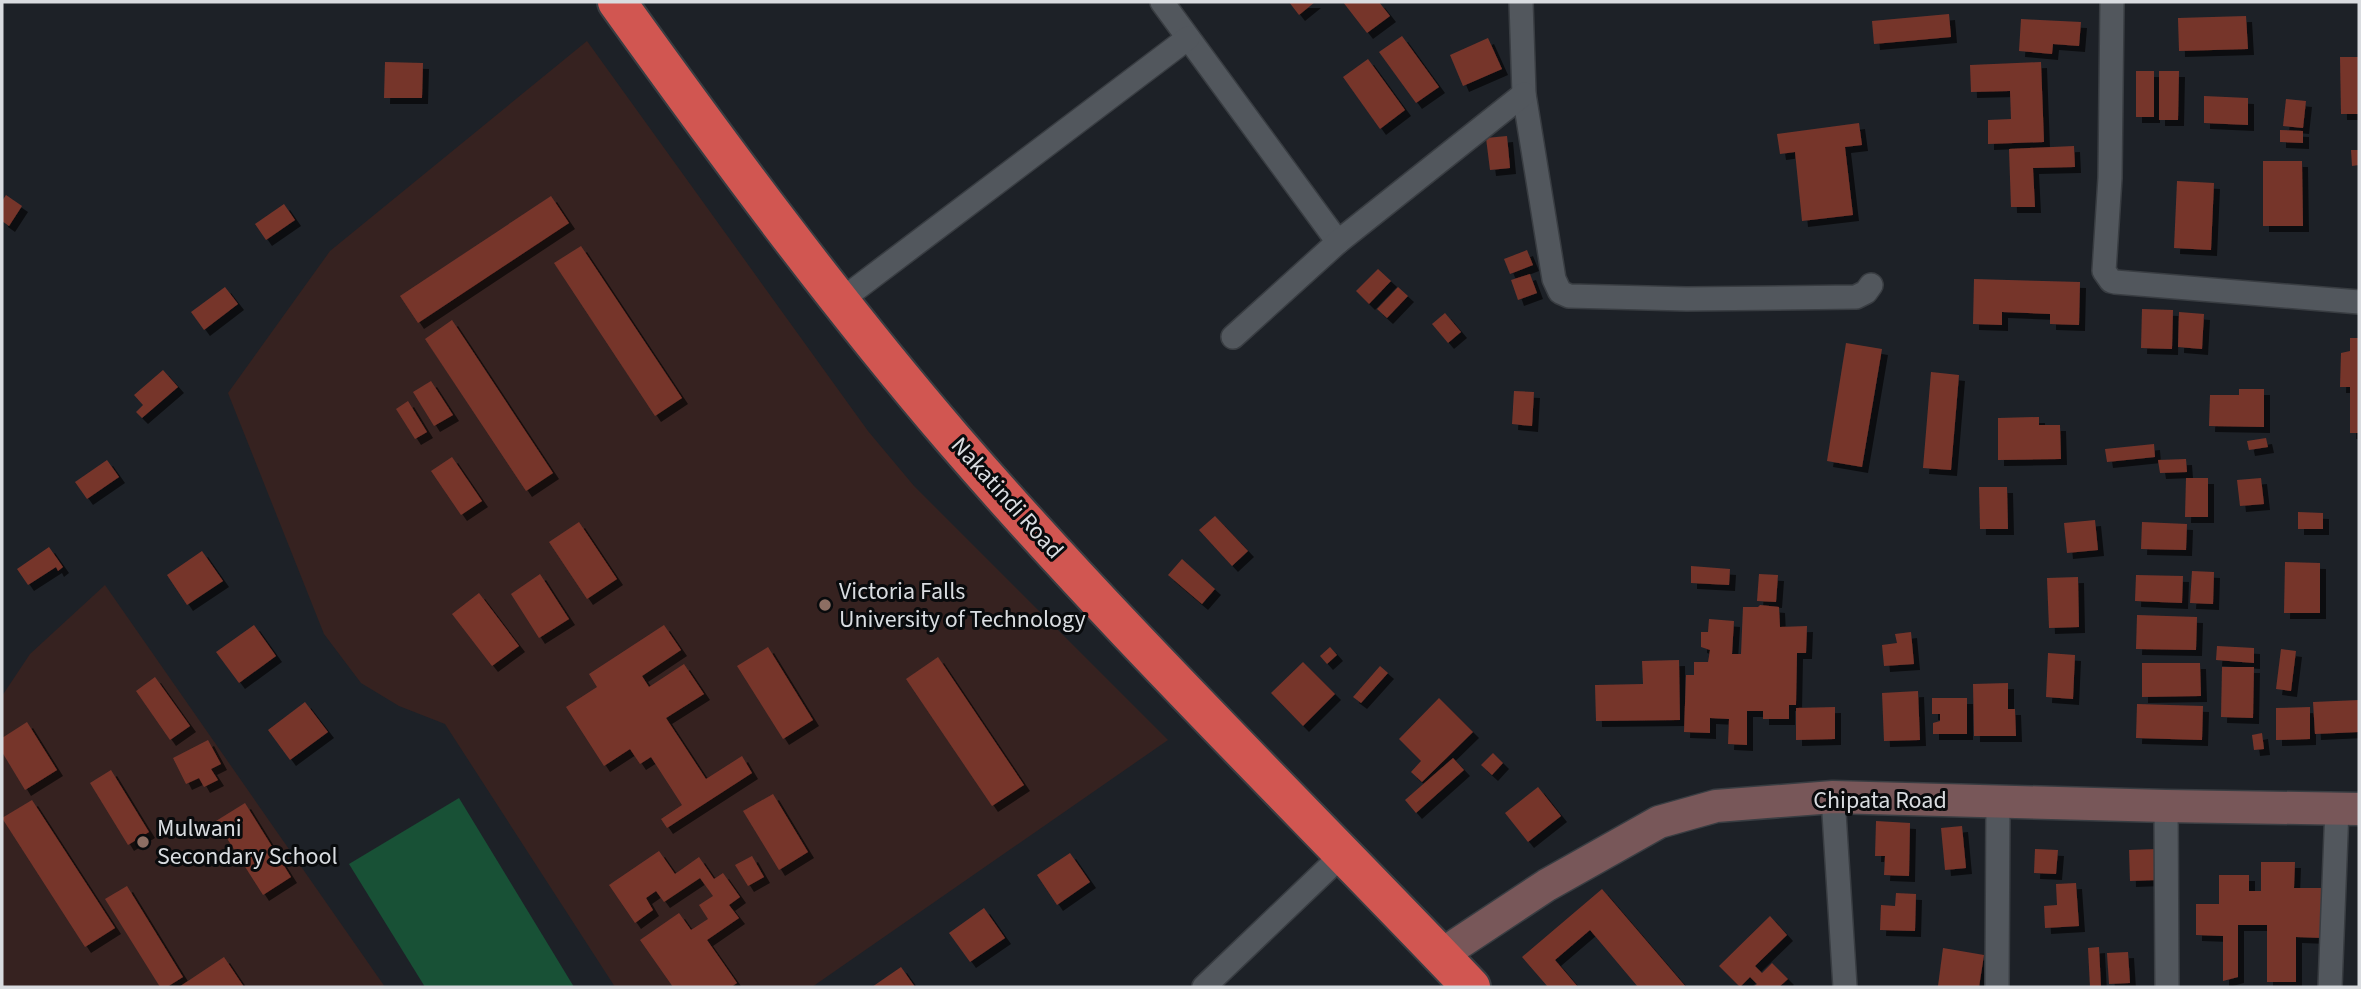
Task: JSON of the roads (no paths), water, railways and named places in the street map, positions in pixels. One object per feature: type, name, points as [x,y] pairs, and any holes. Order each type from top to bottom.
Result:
[{"type":"highway","name":"Nakatindi Road","points":[[617,2],[840,301],[970,458],[1147,651],[1471,987]]},
{"type":"street","points":[[1161,2],[1339,242]]},
{"type":"street","points":[[1521,2],[1524,94],[1554,279],[1560,292],[1569,296],[1687,299],[1856,297],[1866,292],[1871,285]]},
{"type":"street","points":[[2112,2],[2110,178],[2104,271],[2107,277],[2116,282],[2359,302]]},
{"type":"street","points":[[840,301],[1188,38]]},
{"type":"street","points":[[1233,337],[1339,242],[1524,94]]},
{"type":"street","points":[[1833,797],[1845,987]]},
{"type":"street","name":"Chipata Road","points":[[1441,956],[1547,885],[1659,822],[1716,806],[1833,797],[2348,809]]},
{"type":"street","points":[[1997,987],[1998,801]]},
{"type":"street","points":[[2165,806],[2167,987]]},
{"type":"street","points":[[2330,987],[2348,809]]},
{"type":"street","points":[[1204,987],[1342,855]]},
{"type":"place","name":"Victoria Falls University of Technology","points":[[825,605]]},
{"type":"place","name":"Mulwani Secondary School","points":[[143,842]]}]
